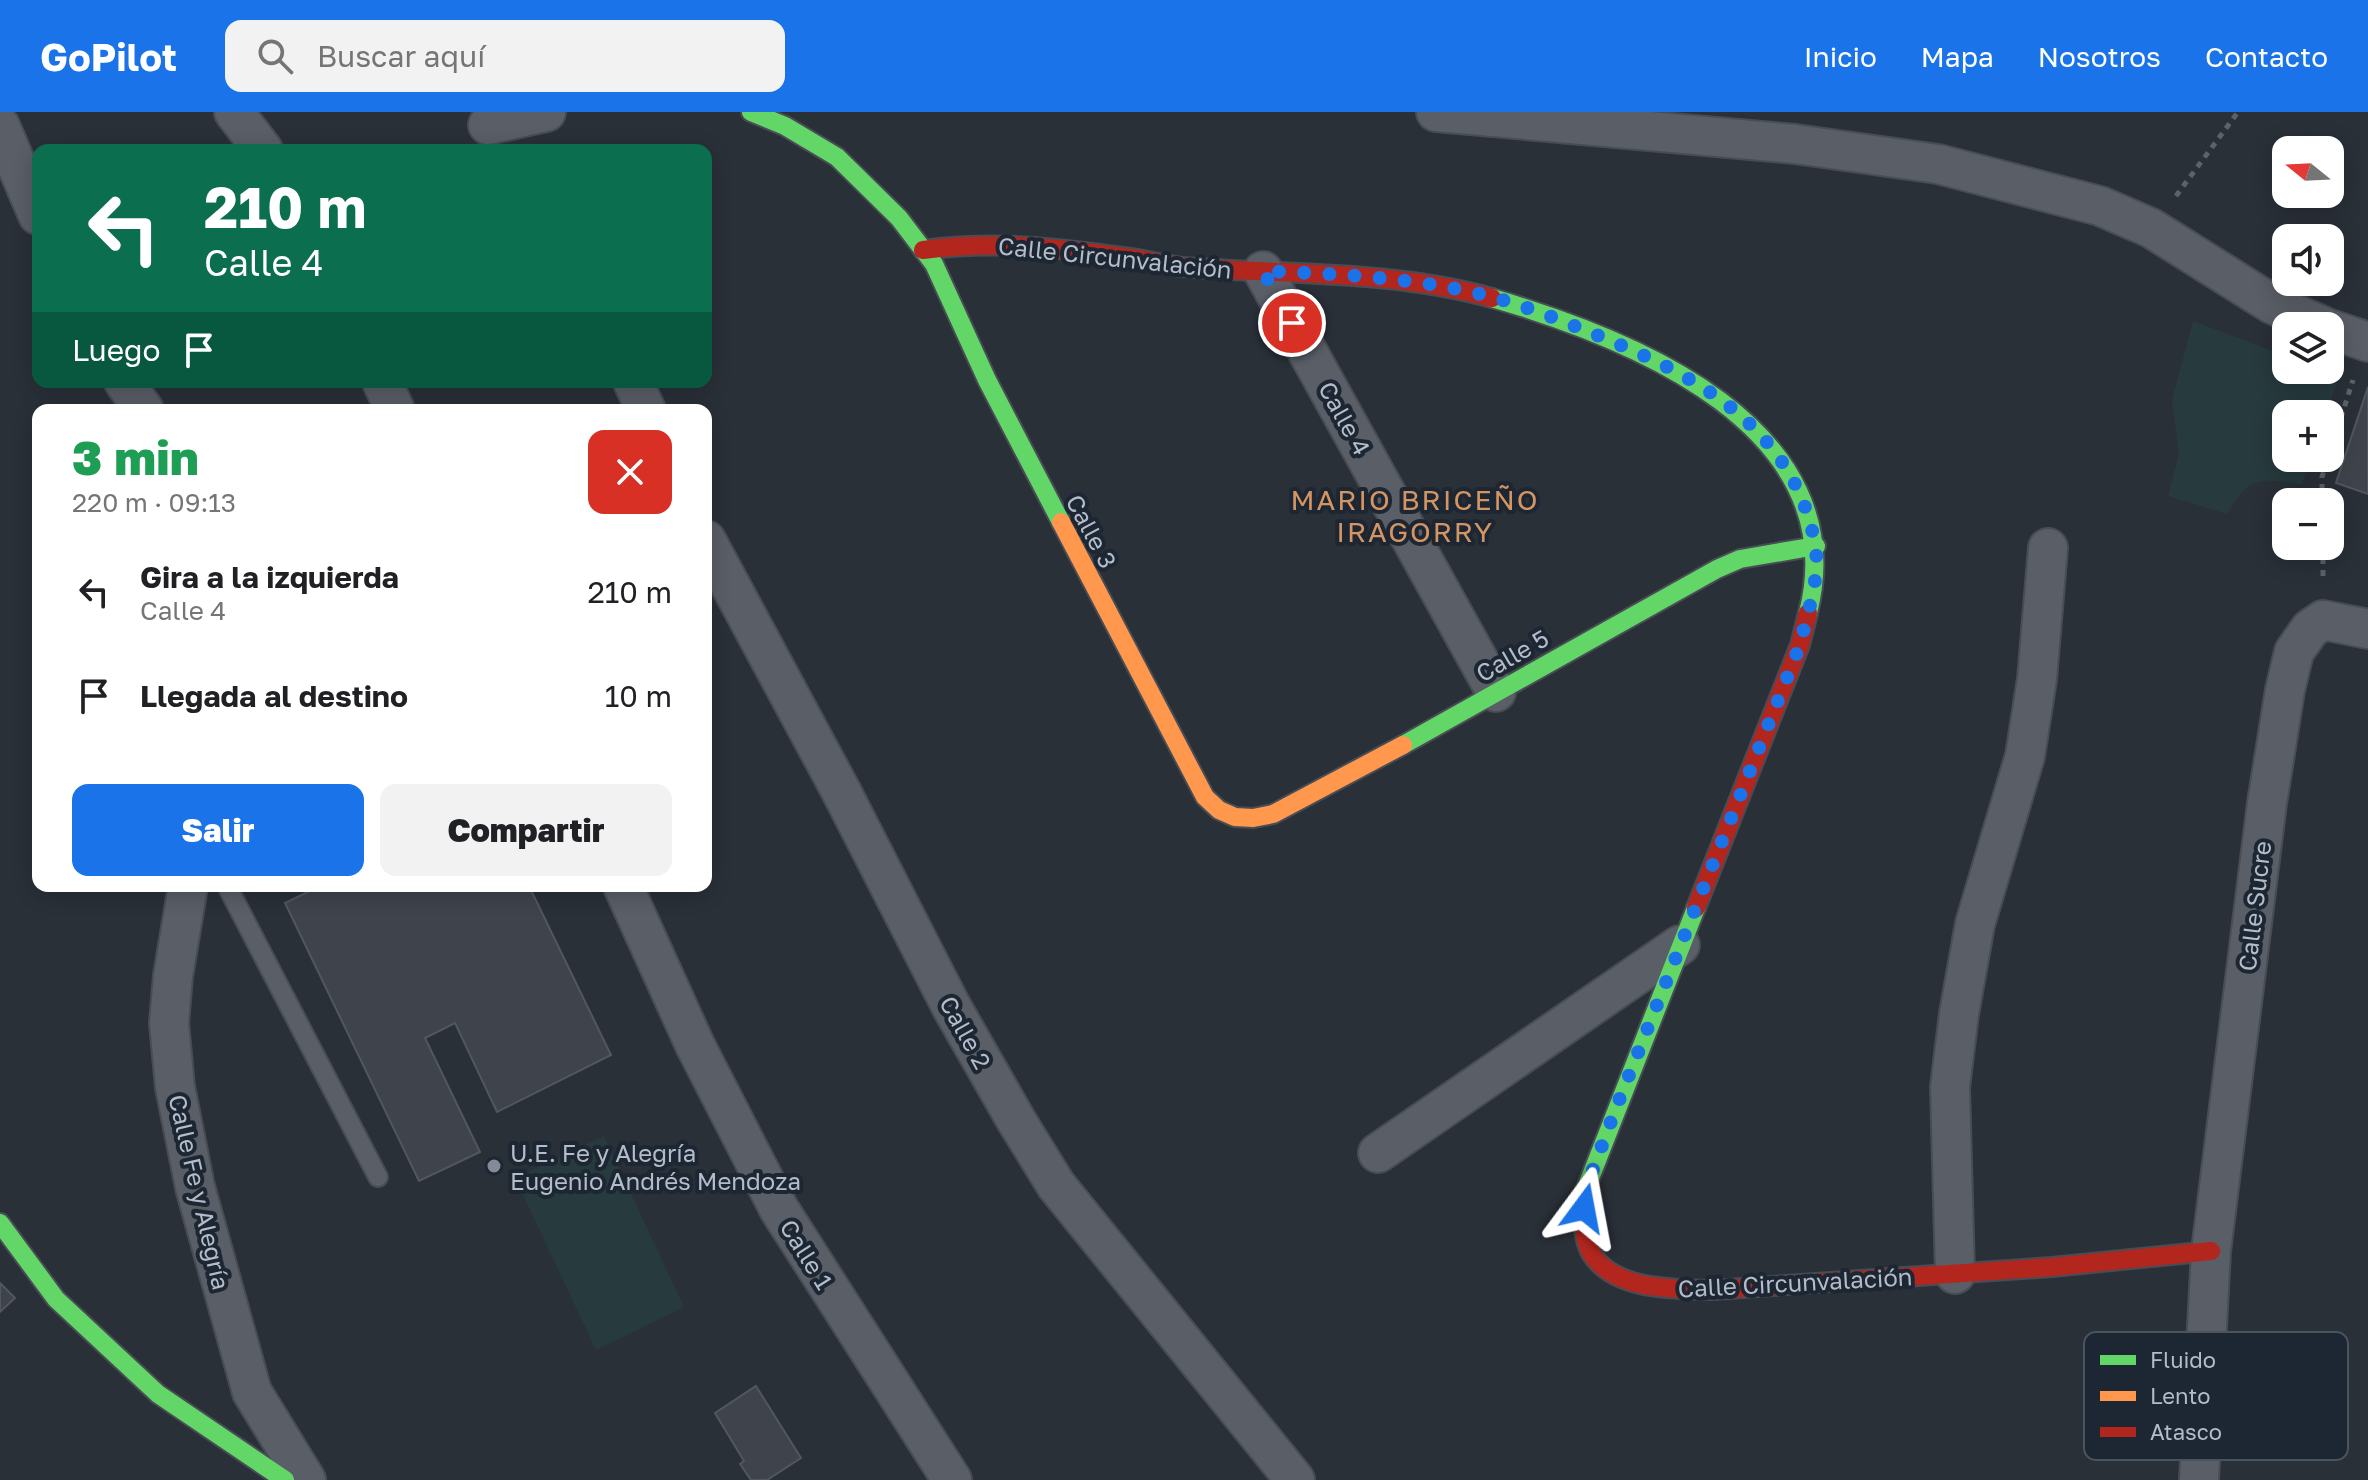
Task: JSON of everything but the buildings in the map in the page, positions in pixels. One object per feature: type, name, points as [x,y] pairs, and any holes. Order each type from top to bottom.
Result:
[{"type":"street","points":[[234,112],[258,144]]},
{"type":"street","points":[[492,129],[546,112]]},
{"type":"street","points":[[751,112],[785,126],[837,157],[899,218],[923,250]]},
{"type":"street","points":[[1436,112],[1795,144],[1938,164],[2100,206],[2151,228],[2272,304],[2291,312]]},
{"type":"street","points":[[0,126],[32,201]]},
{"type":"street","name":"Calle Circunvalación","points":[[923,250],[977,243],[1011,244],[1184,267],[1362,275],[1480,294],[1548,315],[1646,355],[1696,382],[1734,408],[1759,432],[1791,474],[1816,546],[1815,580],[1800,645],[1585,1191],[1583,1225],[1591,1254],[1607,1268],[1630,1280],[1663,1288],[1713,1290],[1955,1274],[2211,1251]]},
{"type":"street","name":"Calle 3","points":[[923,250],[934,264],[987,380],[1205,797],[1213,807],[1238,819]]},
{"type":"street","name":"Calle 4","points":[[1263,271],[1496,692]]},
{"type":"street","points":[[2344,334],[2367,342]]},
{"type":"street","name":"Calle 5","points":[[1238,819],[1257,819],[1273,814],[1367,765],[1717,569],[1740,559],[1816,546]]},
{"type":"street","points":[[1955,1274],[1950,1087],[1959,1014],[1975,924],[2025,756],[2037,679],[2048,548]]},
{"type":"street","name":"Calle 2","points":[[712,551],[841,791],[951,1006],[1056,1185],[1295,1480]]},
{"type":"street","name":"Calle Sucre","points":[[2211,1251],[2267,803],[2294,652],[2310,629],[2323,620],[2368,629]]},
{"type":"street","name":"Calle 1","points":[[626,892],[695,1045],[779,1209],[952,1480]]},
{"type":"street","name":"Calle Fe y Alegría","points":[[186,894],[169,1023],[175,1087],[192,1173],[252,1392],[306,1480]]},
{"type":"street","points":[[1378,1153],[1680,945]]},
{"type":"street","points":[[0,1223],[56,1299],[158,1394],[285,1480]]},
{"type":"street","points":[[2207,1332],[2211,1251]]},
{"type":"street","points":[[2199,1480],[2200,1460]]},
{"type":"lane","points":[[230,892],[378,1177]]},
{"type":"path","points":[[2151,228],[2238,112]]},
{"type":"path","points":[[2344,410],[2367,342]]},
{"type":"green space","points":[[2193,321],[2272,351],[2272,384],[2337,384],[2331,400],[2272,400],[2272,472],[2306,472],[2302,484],[2257,482],[2242,492],[2227,514],[2168,496],[2179,454],[2172,400]]},
{"type":"green space","points":[[604,1136],[684,1307],[596,1350],[515,1178]]},
{"type":"traffic: fast","points":[[751,112],[785,126],[837,157],[899,218],[934,264],[987,380],[1061,522]]},
{"type":"traffic: fast","points":[[1492,298],[1607,338],[1666,367],[1720,401],[1766,442],[1798,491],[1814,548],[1808,613]]},
{"type":"traffic: fast","points":[[1403,745],[1717,569],[1740,559],[1816,546]]},
{"type":"traffic: fast","points":[[1585,1198],[1585,1191],[1696,908]]},
{"type":"traffic: fast","points":[[0,1223],[56,1299],[158,1394],[285,1480]]},
{"type":"traffic: slow","points":[[1061,522],[1205,797],[1219,810],[1235,817],[1253,818],[1273,814],[1403,745]]},
{"type":"traffic: jam","points":[[923,250],[974,246],[1048,248],[1183,267],[1416,282],[1492,298]]},
{"type":"traffic: jam","points":[[1696,908],[1800,645],[1808,613]]},
{"type":"traffic: jam","points":[[1585,1198],[1586,1241],[1601,1265],[1614,1275],[1630,1281],[1664,1288],[1713,1290],[2052,1267],[2211,1251]]},
{"type":"place","name":"U.E. Fe y Alegría Eugenio Andrés Mendoza","points":[[494,1166]]},
{"type":"district","name":"MARIO BRICEÑO IRAGORRY","points":[[1415,515]]},
{"type":"route","points":[[1292,323],[1263,271],[1362,275],[1423,283],[1480,294],[1548,315],[1646,355],[1696,382],[1734,408],[1759,432],[1791,474],[1807,516],[1816,546],[1815,580],[1800,645],[1616,1108],[1585,1191],[1584,1208]]}]
